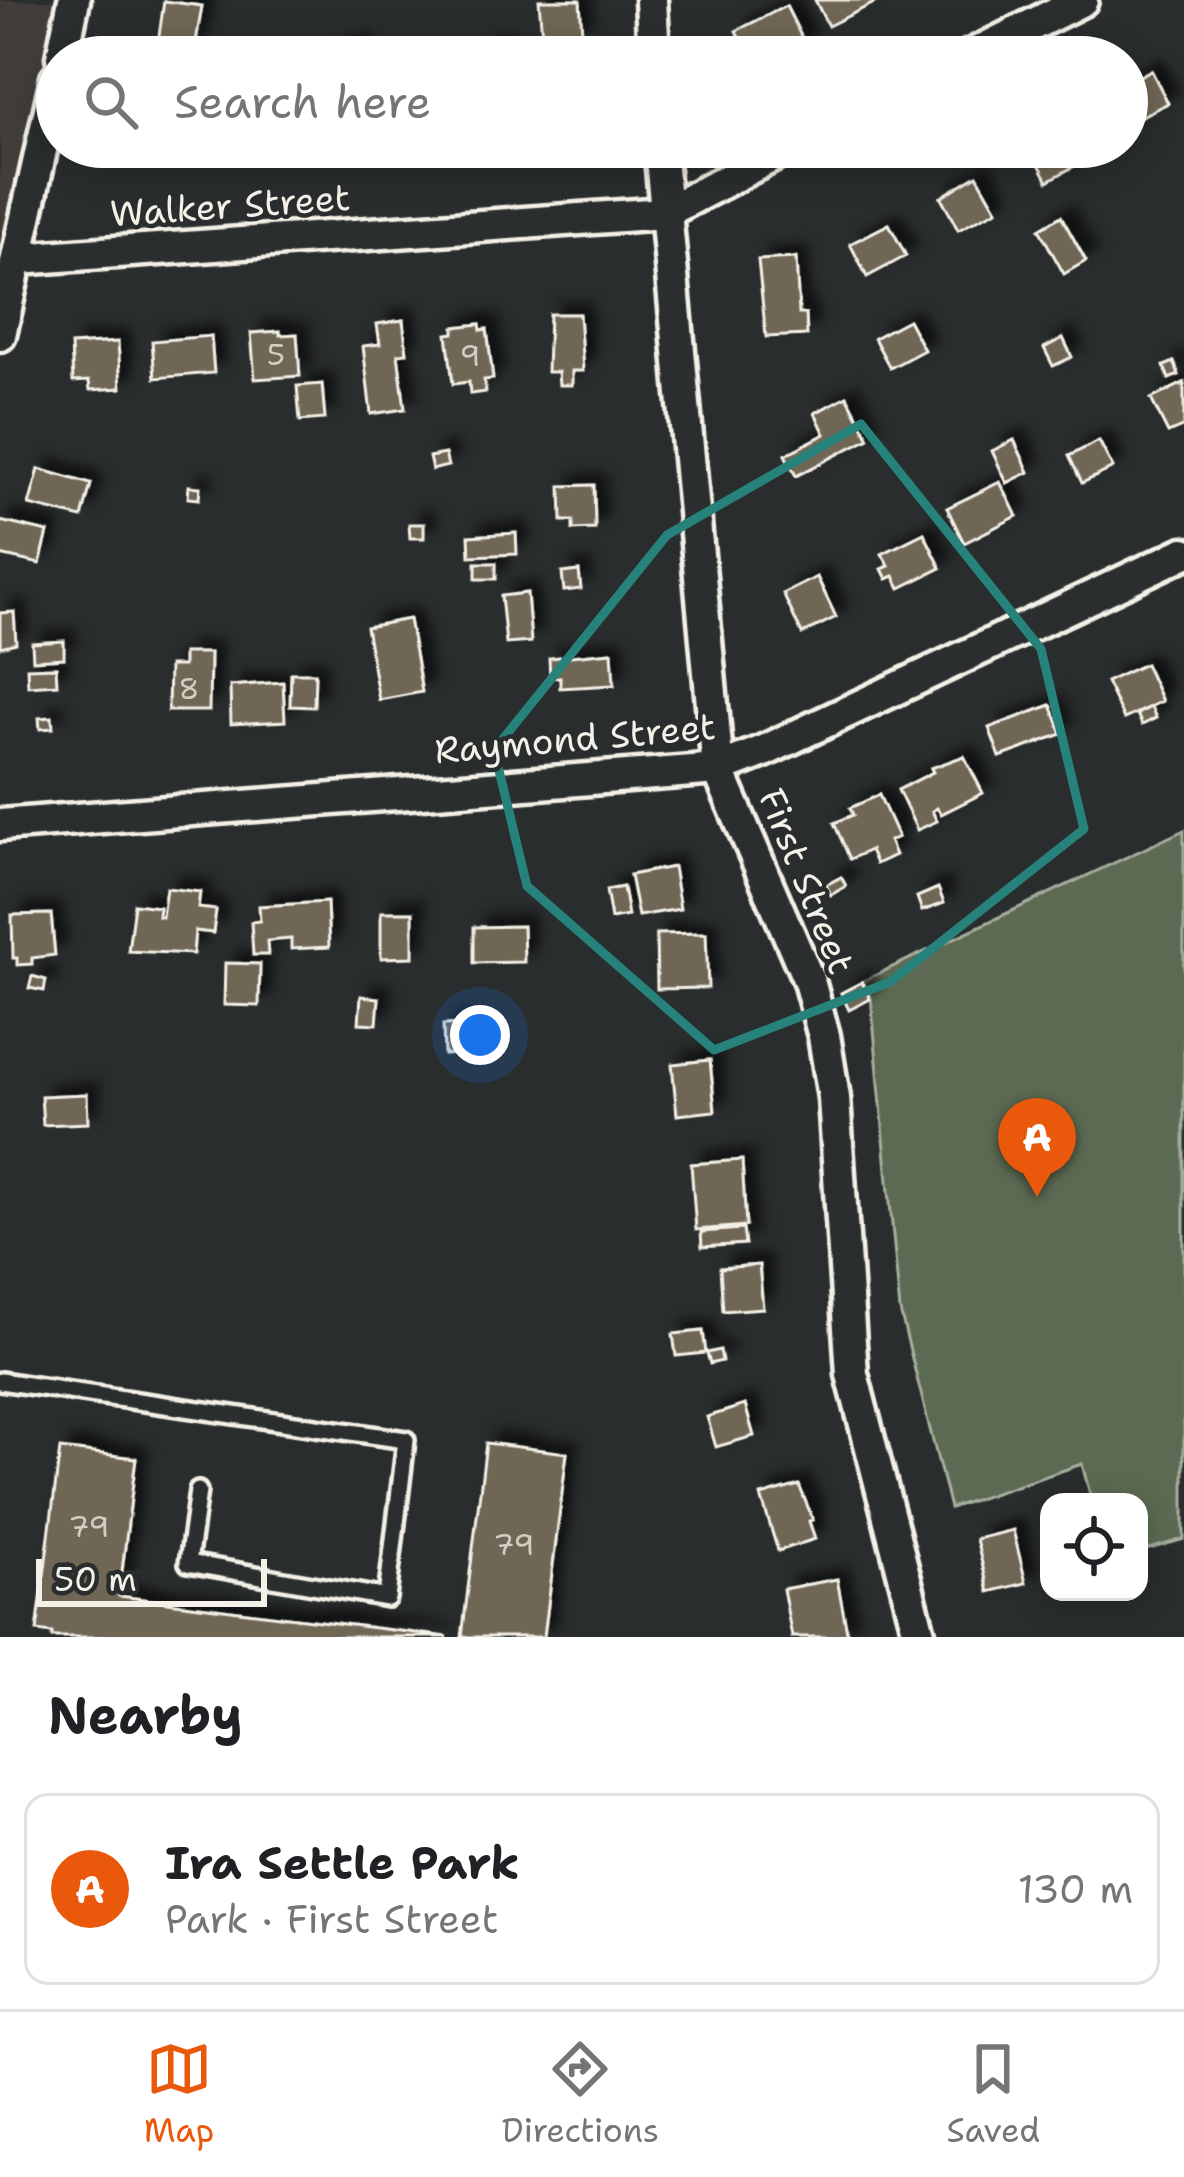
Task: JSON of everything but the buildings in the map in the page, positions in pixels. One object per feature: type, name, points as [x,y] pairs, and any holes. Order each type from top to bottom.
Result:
[{"type":"street","points":[[66,36],[74,0]]},
{"type":"street","points":[[651,0],[653,36]]},
{"type":"street","points":[[1010,36],[1082,0]]},
{"type":"street","points":[[0,334],[38,168]]},
{"type":"street","name":"First Street","points":[[661,168],[718,769],[802,963],[824,1036],[834,1098],[852,1374],[920,1637]]},
{"type":"street","name":"Walker Street","points":[[18,259],[664,213],[750,168]]},
{"type":"street","name":"Raymond Street","points":[[0,825],[718,769],[764,752],[1184,554]]},
{"type":"lane","points":[[0,1381],[406,1440],[387,1598],[188,1563],[198,1491]]},
{"type":"highlighted area","points":[[861,424],[1041,649],[1084,829],[890,982],[714,1050],[527,886],[494,750],[667,535]]},
{"type":"shaded area","points":[[0,0],[65,0],[56,36],[36,36],[36,111],[0,248]]},
{"type":"green space","points":[[1184,830],[1184,1539],[1148,1549],[1148,1493],[1090,1493],[1082,1464],[950,1508],[900,1311],[871,997],[863,981]]},
{"type":"place","name":"Ira Settle Park","points":[[1037,1197]]}]
